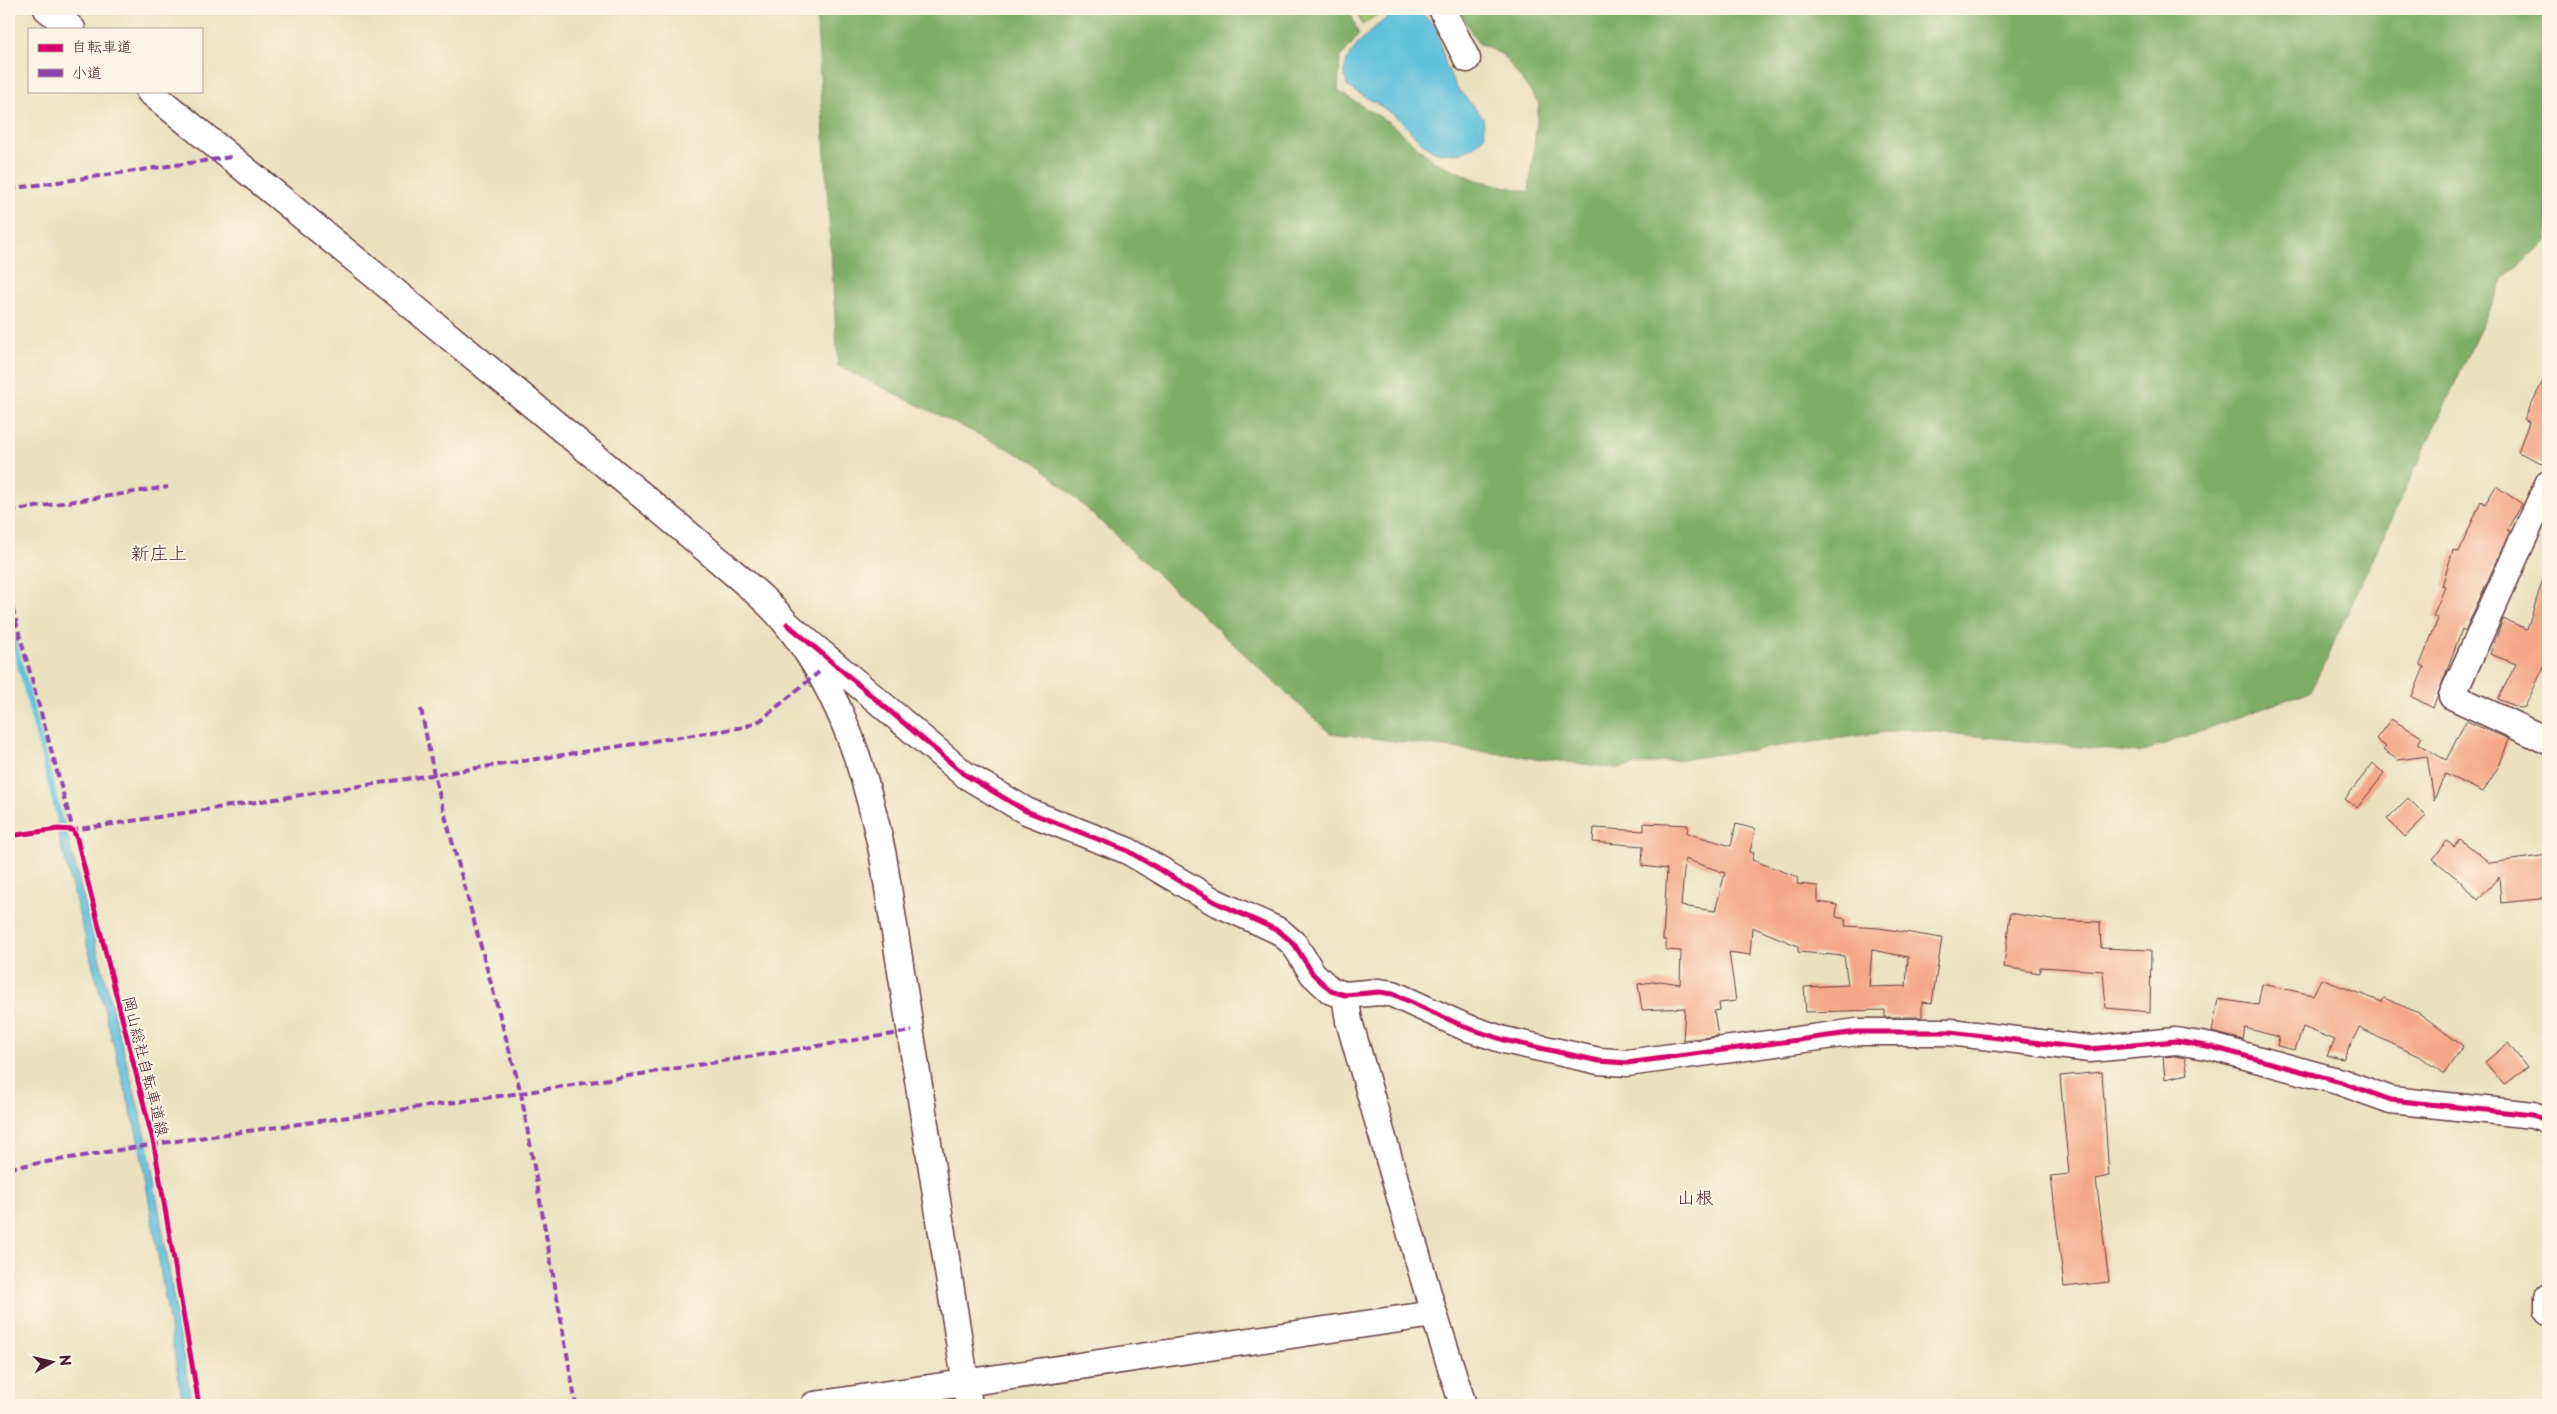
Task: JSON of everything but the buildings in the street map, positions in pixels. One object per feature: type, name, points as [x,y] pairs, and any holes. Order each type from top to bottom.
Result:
[{"type":"street","points":[[47,9],[71,28]]},
{"type":"street","points":[[1442,9],[1467,59]]},
{"type":"street","points":[[150,92],[690,534],[758,594],[787,624],[964,774],[983,788],[1026,811],[1128,851],[1215,902],[1279,931],[1294,944],[1313,974],[1331,991],[1345,995],[1379,992],[1393,994],[1465,1027],[1504,1040],[1591,1059],[1627,1063],[1857,1032],[1950,1032],[2090,1049],[2176,1041],[2212,1047],[2341,1082],[2391,1100],[2533,1115],[2548,1121]]},
{"type":"street","points":[[2548,484],[2452,696],[2548,741]]},
{"type":"street","points":[[787,624],[819,672],[843,719],[869,790],[888,886],[967,1394]]},
{"type":"street","points":[[1345,995],[1349,1021],[1434,1314],[1463,1405]]},
{"type":"street","points":[[2548,1297],[2548,1311]]},
{"type":"street","points":[[814,1405],[967,1394],[1434,1314]]},
{"type":"green space","points":[[816,9],[1349,9],[1359,35],[1340,58],[1338,91],[1390,123],[1433,161],[1477,180],[1529,192],[1539,103],[1503,55],[1478,43],[1458,9],[2548,9],[2548,240],[2504,278],[2311,691],[2139,753],[1909,729],[1616,768],[1330,733],[1037,463],[838,366]]},
{"type":"green space","points":[[1356,9],[1385,9],[1362,25]]},
{"type":"water","points":[[1418,9],[1436,27],[1446,66],[1457,88],[1483,117],[1485,135],[1475,146],[1468,150],[1436,152],[1423,144],[1394,115],[1347,86],[1346,63],[1361,41],[1376,26],[1398,11]]},
{"type":"water","points":[[63,819],[147,1140],[192,1405],[183,1405],[139,1142],[58,834],[57,820]]},
{"type":"waterway","points":[[9,622],[62,828]]},
{"type":"marked path","points":[[9,189],[231,157]]},
{"type":"marked path","points":[[9,511],[168,487]]},
{"type":"marked path","points":[[9,596],[73,830],[745,727],[761,720],[819,672]]},
{"type":"marked path","points":[[421,709],[434,775],[521,1093],[576,1405]]},
{"type":"marked path","points":[[9,1168],[162,1143],[521,1093],[912,1031]]},
{"type":"cycle path","points":[[787,624],[964,774],[1026,811],[1128,851],[1215,902],[1279,931],[1294,944],[1313,974],[1331,991],[1345,995],[1379,992],[1393,994],[1465,1027],[1504,1040],[1599,1061],[1627,1063],[1857,1032],[1950,1032],[2090,1049],[2176,1041],[2212,1047],[2341,1082],[2391,1100],[2533,1115],[2548,1121]]},
{"type":"cycle path","name":"岡山総社自転車道線","points":[[9,836],[58,829],[73,830],[77,839],[154,1145],[199,1405]]},
{"type":"district","name":"新庄上","points":[[159,552]]},
{"type":"district","name":"山根","points":[[1695,1196]]}]
